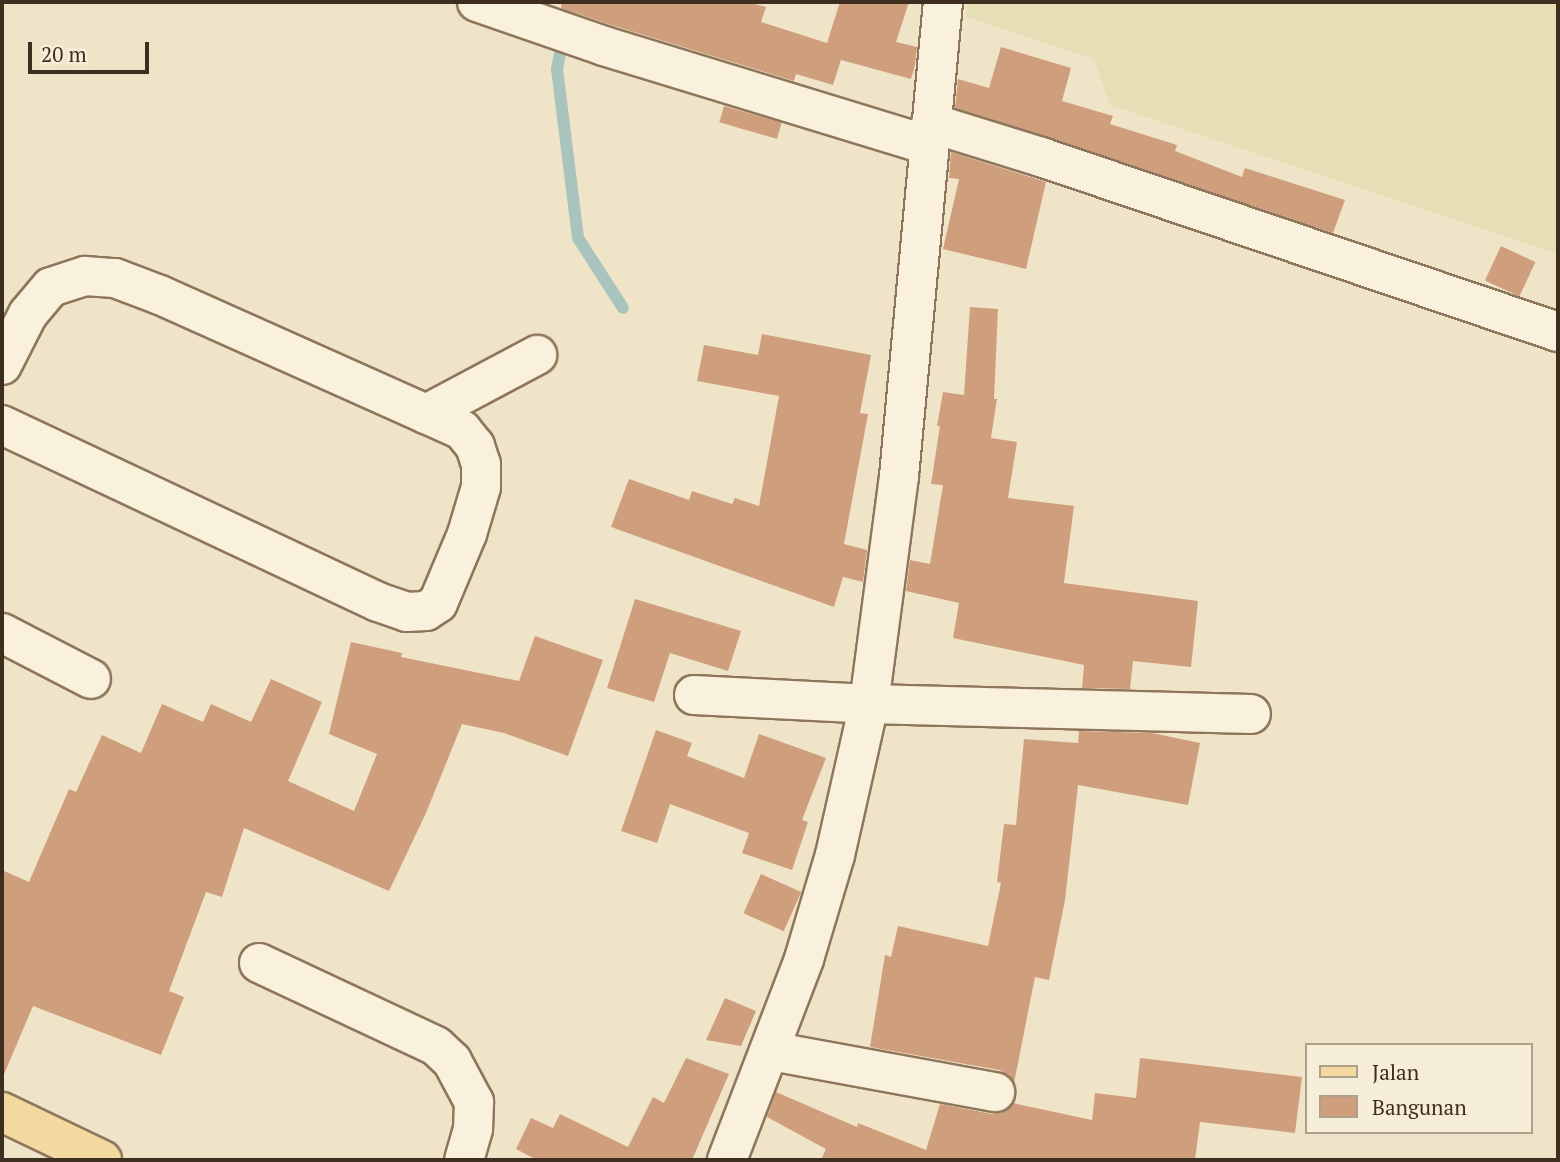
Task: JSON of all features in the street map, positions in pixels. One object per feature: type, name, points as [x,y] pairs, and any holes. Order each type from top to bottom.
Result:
[{"type":"main road","points":[[2,1112],[88,1157]]},
{"type":"street","points":[[477,2],[604,46],[930,134],[1041,157],[1558,332]]},
{"type":"street","points":[[727,1160],[804,959],[835,855],[869,705],[900,476],[943,2]]},
{"type":"street","points":[[2,365],[28,314],[51,286],[71,278],[104,277],[160,295],[466,434],[475,446],[482,476],[471,524],[440,598],[434,607],[414,612],[378,601],[2,425]]},
{"type":"street","points":[[426,414],[537,355]]},
{"type":"street","points":[[2,633],[91,679]]},
{"type":"street","points":[[694,695],[869,705],[1251,714]]},
{"type":"street","points":[[259,963],[436,1046],[452,1061],[474,1102],[473,1129],[464,1160]]},
{"type":"street","points":[[771,1051],[995,1092]]},
{"type":"shaded area","points":[[967,2],[1558,2],[1558,254],[1110,105],[1094,59],[966,17]]},
{"type":"building","points":[[562,2],[747,2],[766,7],[761,22],[827,43],[840,2],[909,2],[896,42],[917,47],[915,65],[911,79],[841,60],[833,85],[796,74],[794,81],[561,8]]},
{"type":"building","points":[[1001,47],[1071,68],[1062,101],[1113,116],[1110,124],[1177,145],[1175,151],[1242,177],[1245,168],[1345,200],[1333,233],[955,108],[958,79],[989,88]]},
{"type":"building","points":[[724,106],[782,123],[777,139],[719,122]]},
{"type":"building","points":[[951,152],[1046,182],[1026,269],[943,249],[959,179],[949,178]]},
{"type":"building","points":[[1501,246],[1535,262],[1519,296],[1485,280]]},
{"type":"building","points":[[970,307],[998,309],[994,399],[997,399],[991,438],[1017,442],[1008,498],[1074,506],[1064,583],[1198,601],[1191,667],[1133,661],[1130,689],[1082,688],[1084,665],[953,638],[959,603],[906,591],[910,560],[930,564],[943,485],[931,484],[940,426],[937,426],[943,392],[964,395]]},
{"type":"building","points":[[762,334],[871,355],[860,413],[868,414],[844,544],[867,550],[863,582],[843,577],[834,607],[611,527],[629,479],[689,500],[692,491],[732,504],[735,498],[759,506],[779,396],[697,381],[704,345],[758,355]]},
{"type":"building","points":[[635,599],[741,631],[728,671],[670,653],[654,702],[607,688]]},
{"type":"building","points":[[535,636],[603,660],[568,756],[504,733],[462,724],[426,813],[389,891],[244,828],[222,897],[206,892],[169,991],[184,997],[161,1055],[33,1006],[2,1079],[2,870],[29,882],[69,789],[76,792],[102,735],[141,753],[162,704],[203,722],[211,704],[251,722],[271,679],[322,702],[288,781],[354,811],[377,754],[329,734],[351,642],[402,653],[401,657],[519,681]]},
{"type":"building","points":[[656,730],[692,743],[687,756],[744,778],[759,734],[826,758],[802,820],[808,822],[792,870],[742,853],[749,833],[670,804],[657,843],[621,831]]},
{"type":"building","points":[[1079,731],[1152,733],[1200,743],[1188,805],[1078,785],[1065,900],[1049,980],[1035,977],[1014,1083],[1009,1075],[999,1070],[870,1047],[885,955],[891,957],[898,926],[988,946],[1001,883],[997,882],[1004,824],[1016,825],[1024,739],[1078,743]]},
{"type":"building","points":[[761,874],[801,892],[784,931],[744,913]]},
{"type":"building","points":[[725,998],[756,1011],[741,1046],[706,1040]]},
{"type":"building","points":[[686,1058],[729,1074],[692,1160],[537,1160],[516,1149],[531,1118],[553,1128],[560,1114],[628,1147],[653,1097],[664,1103]]},
{"type":"building","points":[[1140,1058],[1302,1077],[1295,1133],[1200,1122],[1195,1160],[821,1160],[826,1149],[767,1117],[776,1092],[857,1127],[858,1123],[926,1150],[940,1104],[992,1114],[1003,1112],[1013,1103],[1092,1120],[1095,1093],[1136,1098]]},
{"type":"waterway","points":[[570,2],[557,69],[578,238],[623,308]]}]
